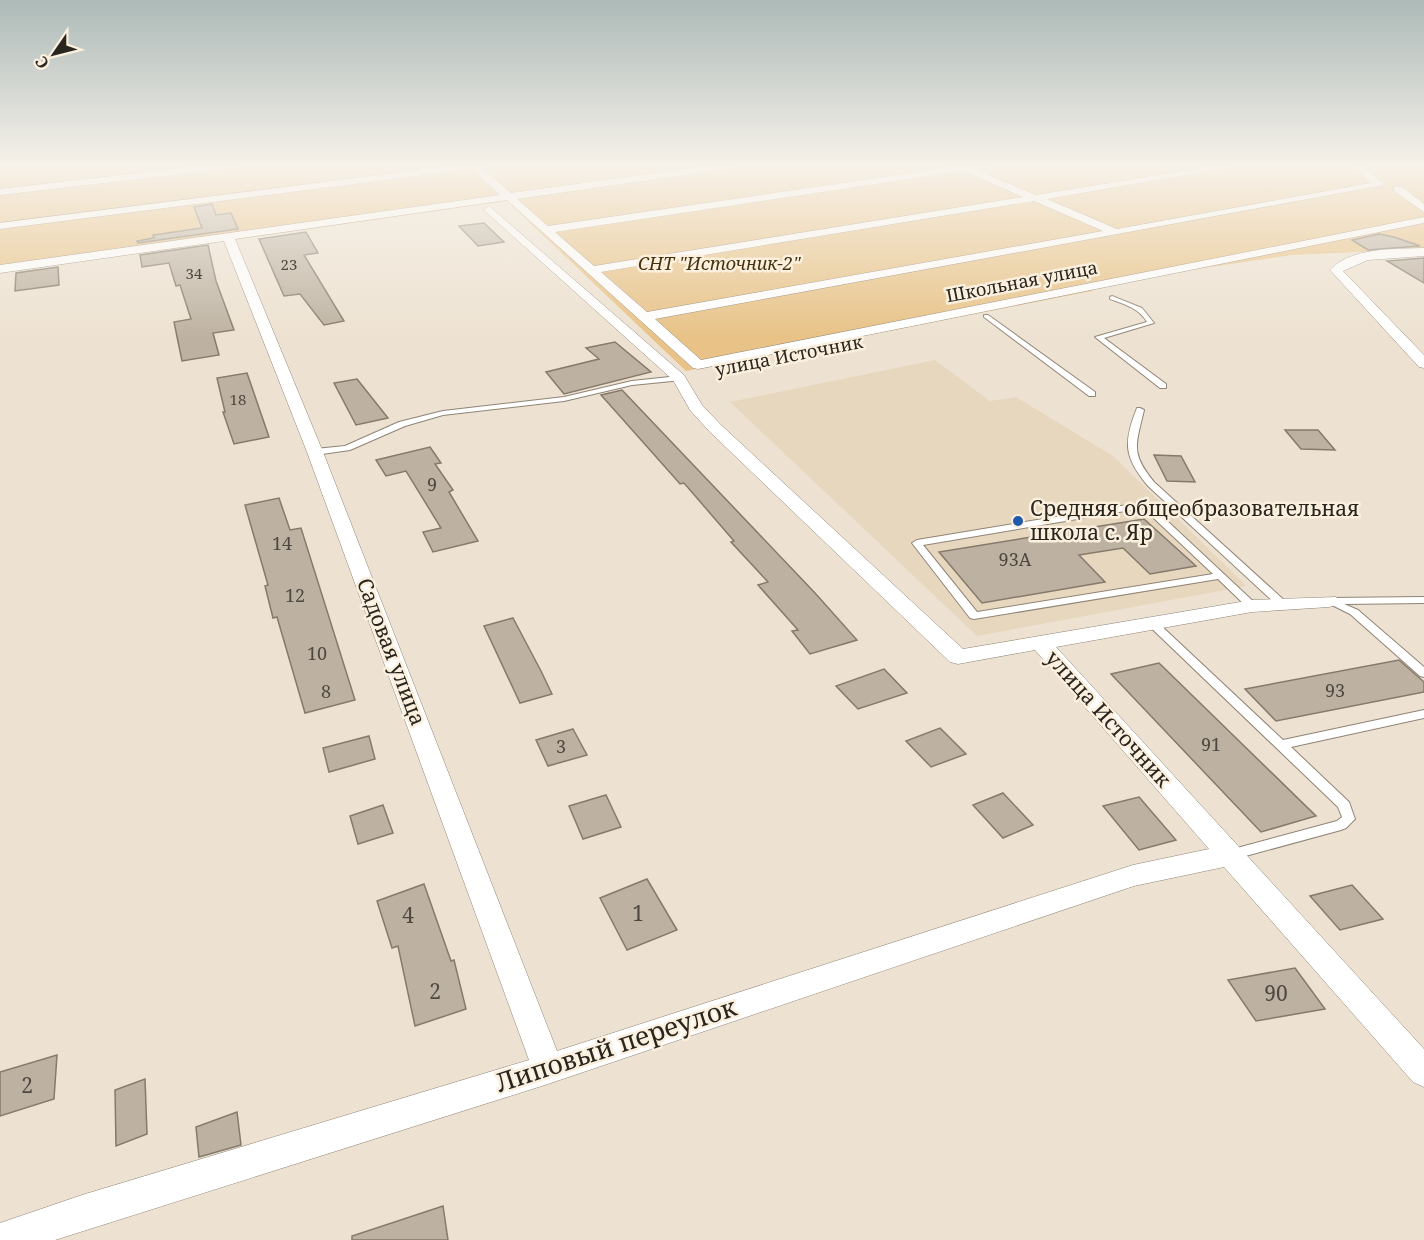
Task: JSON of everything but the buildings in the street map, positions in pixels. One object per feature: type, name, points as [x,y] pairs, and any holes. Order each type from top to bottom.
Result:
[{"type":"street","points":[[0,226],[25,223]]},
{"type":"street","points":[[0,269],[324,223]]},
{"type":"street","name":"улица Источник","points":[[505,223],[679,378],[696,407],[716,428],[958,657],[1039,641],[1424,1072]]},
{"type":"street","points":[[536,223],[644,317],[1166,223]]},
{"type":"street","points":[[544,230],[591,223]]},
{"type":"street","points":[[590,270],[881,223]]},
{"type":"street","points":[[1094,223],[1115,232]]},
{"type":"street","name":"Школьная улица","points":[[644,317],[698,365],[1410,223]]},
{"type":"street","name":"Садовая улица","points":[[228,237],[315,452],[548,1069]]},
{"type":"street","points":[[1424,252],[1364,257],[1347,262],[1336,270],[1424,364]]},
{"type":"street","name":"улица Источник","points":[[679,378],[1094,296],[1112,298]]},
{"type":"street","points":[[1039,641],[1252,606],[1329,601]]},
{"type":"street","name":"Липовый переулок","points":[[3,1240],[93,1209],[548,1069],[1133,876],[1231,855]]},
{"type":"lane","points":[[1112,298],[1132,304],[1147,314],[1151,323],[1099,337],[1163,386]]},
{"type":"lane","points":[[986,316],[1092,394]]},
{"type":"lane","points":[[315,452],[347,448],[402,424],[443,413],[564,399],[632,383],[679,378]]},
{"type":"lane","points":[[1140,410],[1131,451],[1134,464],[1151,484],[1281,603]]},
{"type":"lane","points":[[1220,576],[974,616],[917,543],[1145,505],[1252,606]]},
{"type":"lane","points":[[1329,601],[1424,600]]},
{"type":"lane","points":[[1329,601],[1354,612],[1424,673]]},
{"type":"lane","points":[[1151,622],[1344,806],[1349,819],[1341,825],[1231,855]]},
{"type":"lane","points":[[1281,745],[1424,714]]},
{"type":"shaded area","name":"Средняя общеобразовательная школа с. Яр","points":[[935,360],[990,401],[1016,397],[1113,456],[1247,586],[977,636],[730,402]]},
{"type":"green space","points":[[0,223],[353,223],[0,273]]},
{"type":"green space","name":"СНТ \"Источник-2\"","points":[[530,223],[1424,223],[1424,249],[1292,255],[1100,283],[1092,291],[686,371]]},
{"type":"place","name":"Средняя общеобразовательная школа с. Яр","points":[[1018,521]]}]
